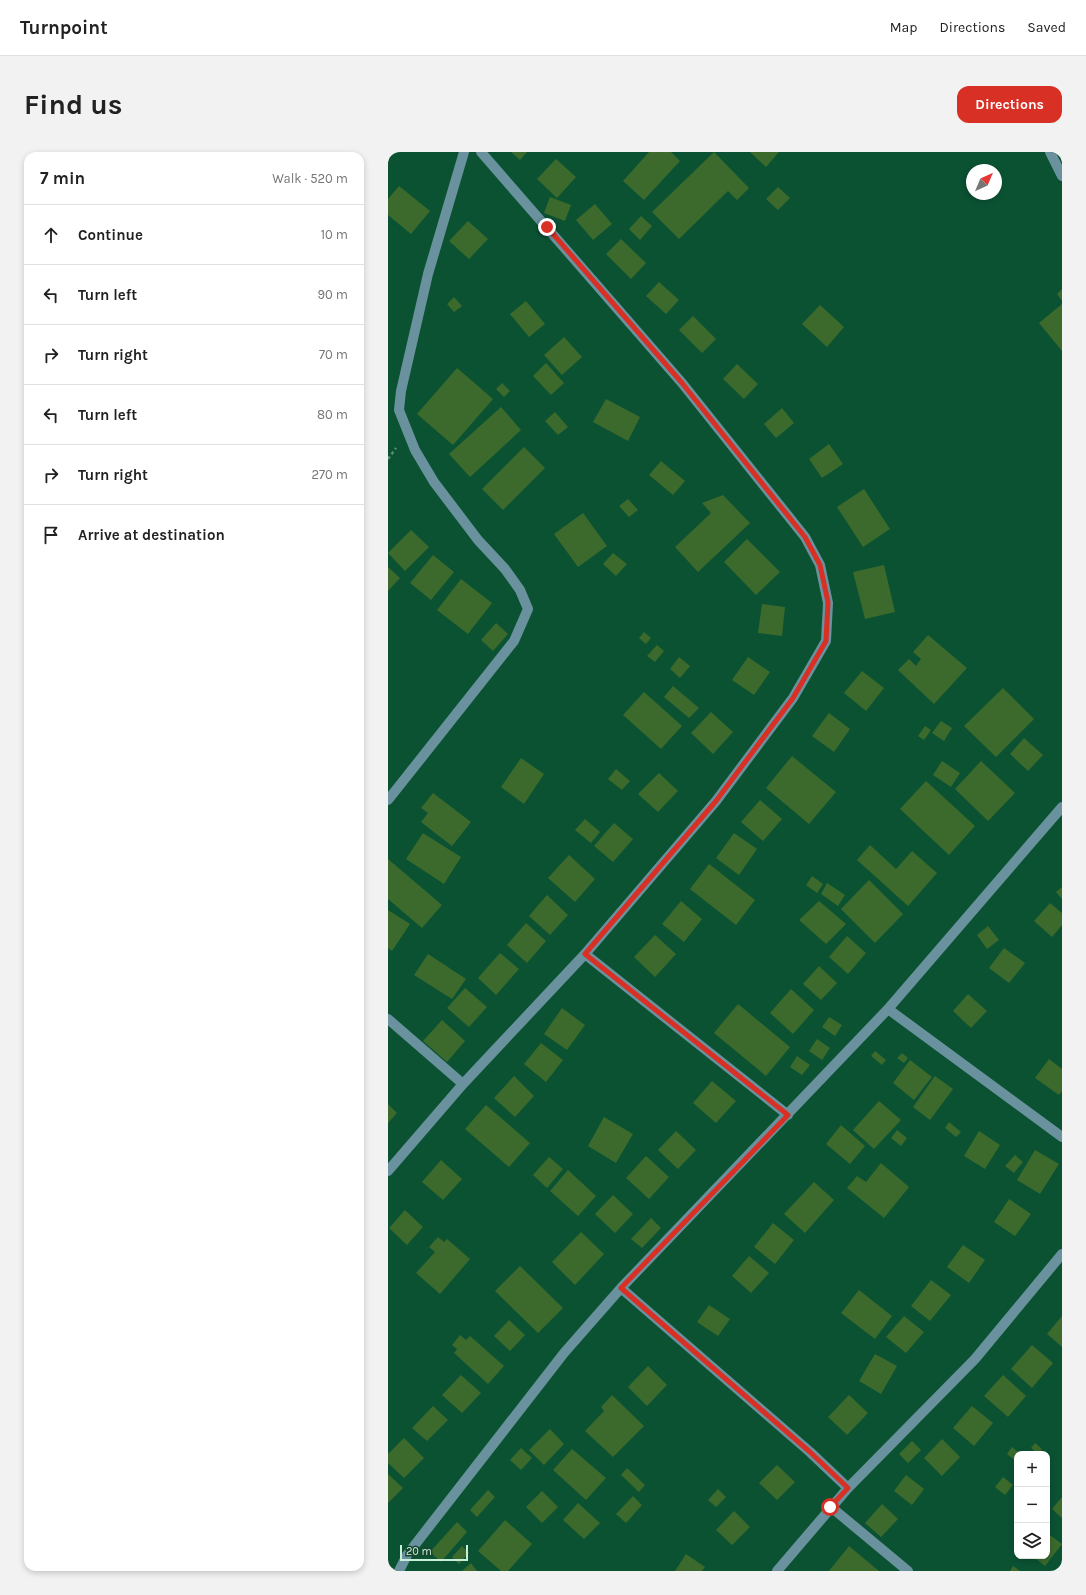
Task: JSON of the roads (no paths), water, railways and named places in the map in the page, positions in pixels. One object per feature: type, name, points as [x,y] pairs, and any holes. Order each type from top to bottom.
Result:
[{"type":"street","points":[[388,800],[514,641],[528,609],[520,590],[505,569],[478,540],[434,482],[415,450],[399,410],[401,391],[428,274],[464,152]]},
{"type":"street","points":[[388,1171],[463,1084],[585,954],[716,801],[793,698],[826,641],[828,602],[820,565],[805,537],[682,383],[481,152]]},
{"type":"street","points":[[1050,152],[1062,176]]},
{"type":"street","points":[[399,1571],[407,1555],[564,1353],[621,1288],[888,1009],[1062,807]]},
{"type":"street","points":[[585,954],[788,1115]]},
{"type":"street","points":[[888,1009],[1062,1137]]},
{"type":"street","points":[[388,1020],[463,1084]]},
{"type":"street","points":[[777,1571],[830,1507],[975,1359],[1062,1254]]},
{"type":"street","points":[[621,1288],[810,1452],[848,1488]]},
{"type":"street","points":[[830,1507],[908,1571]]}]
